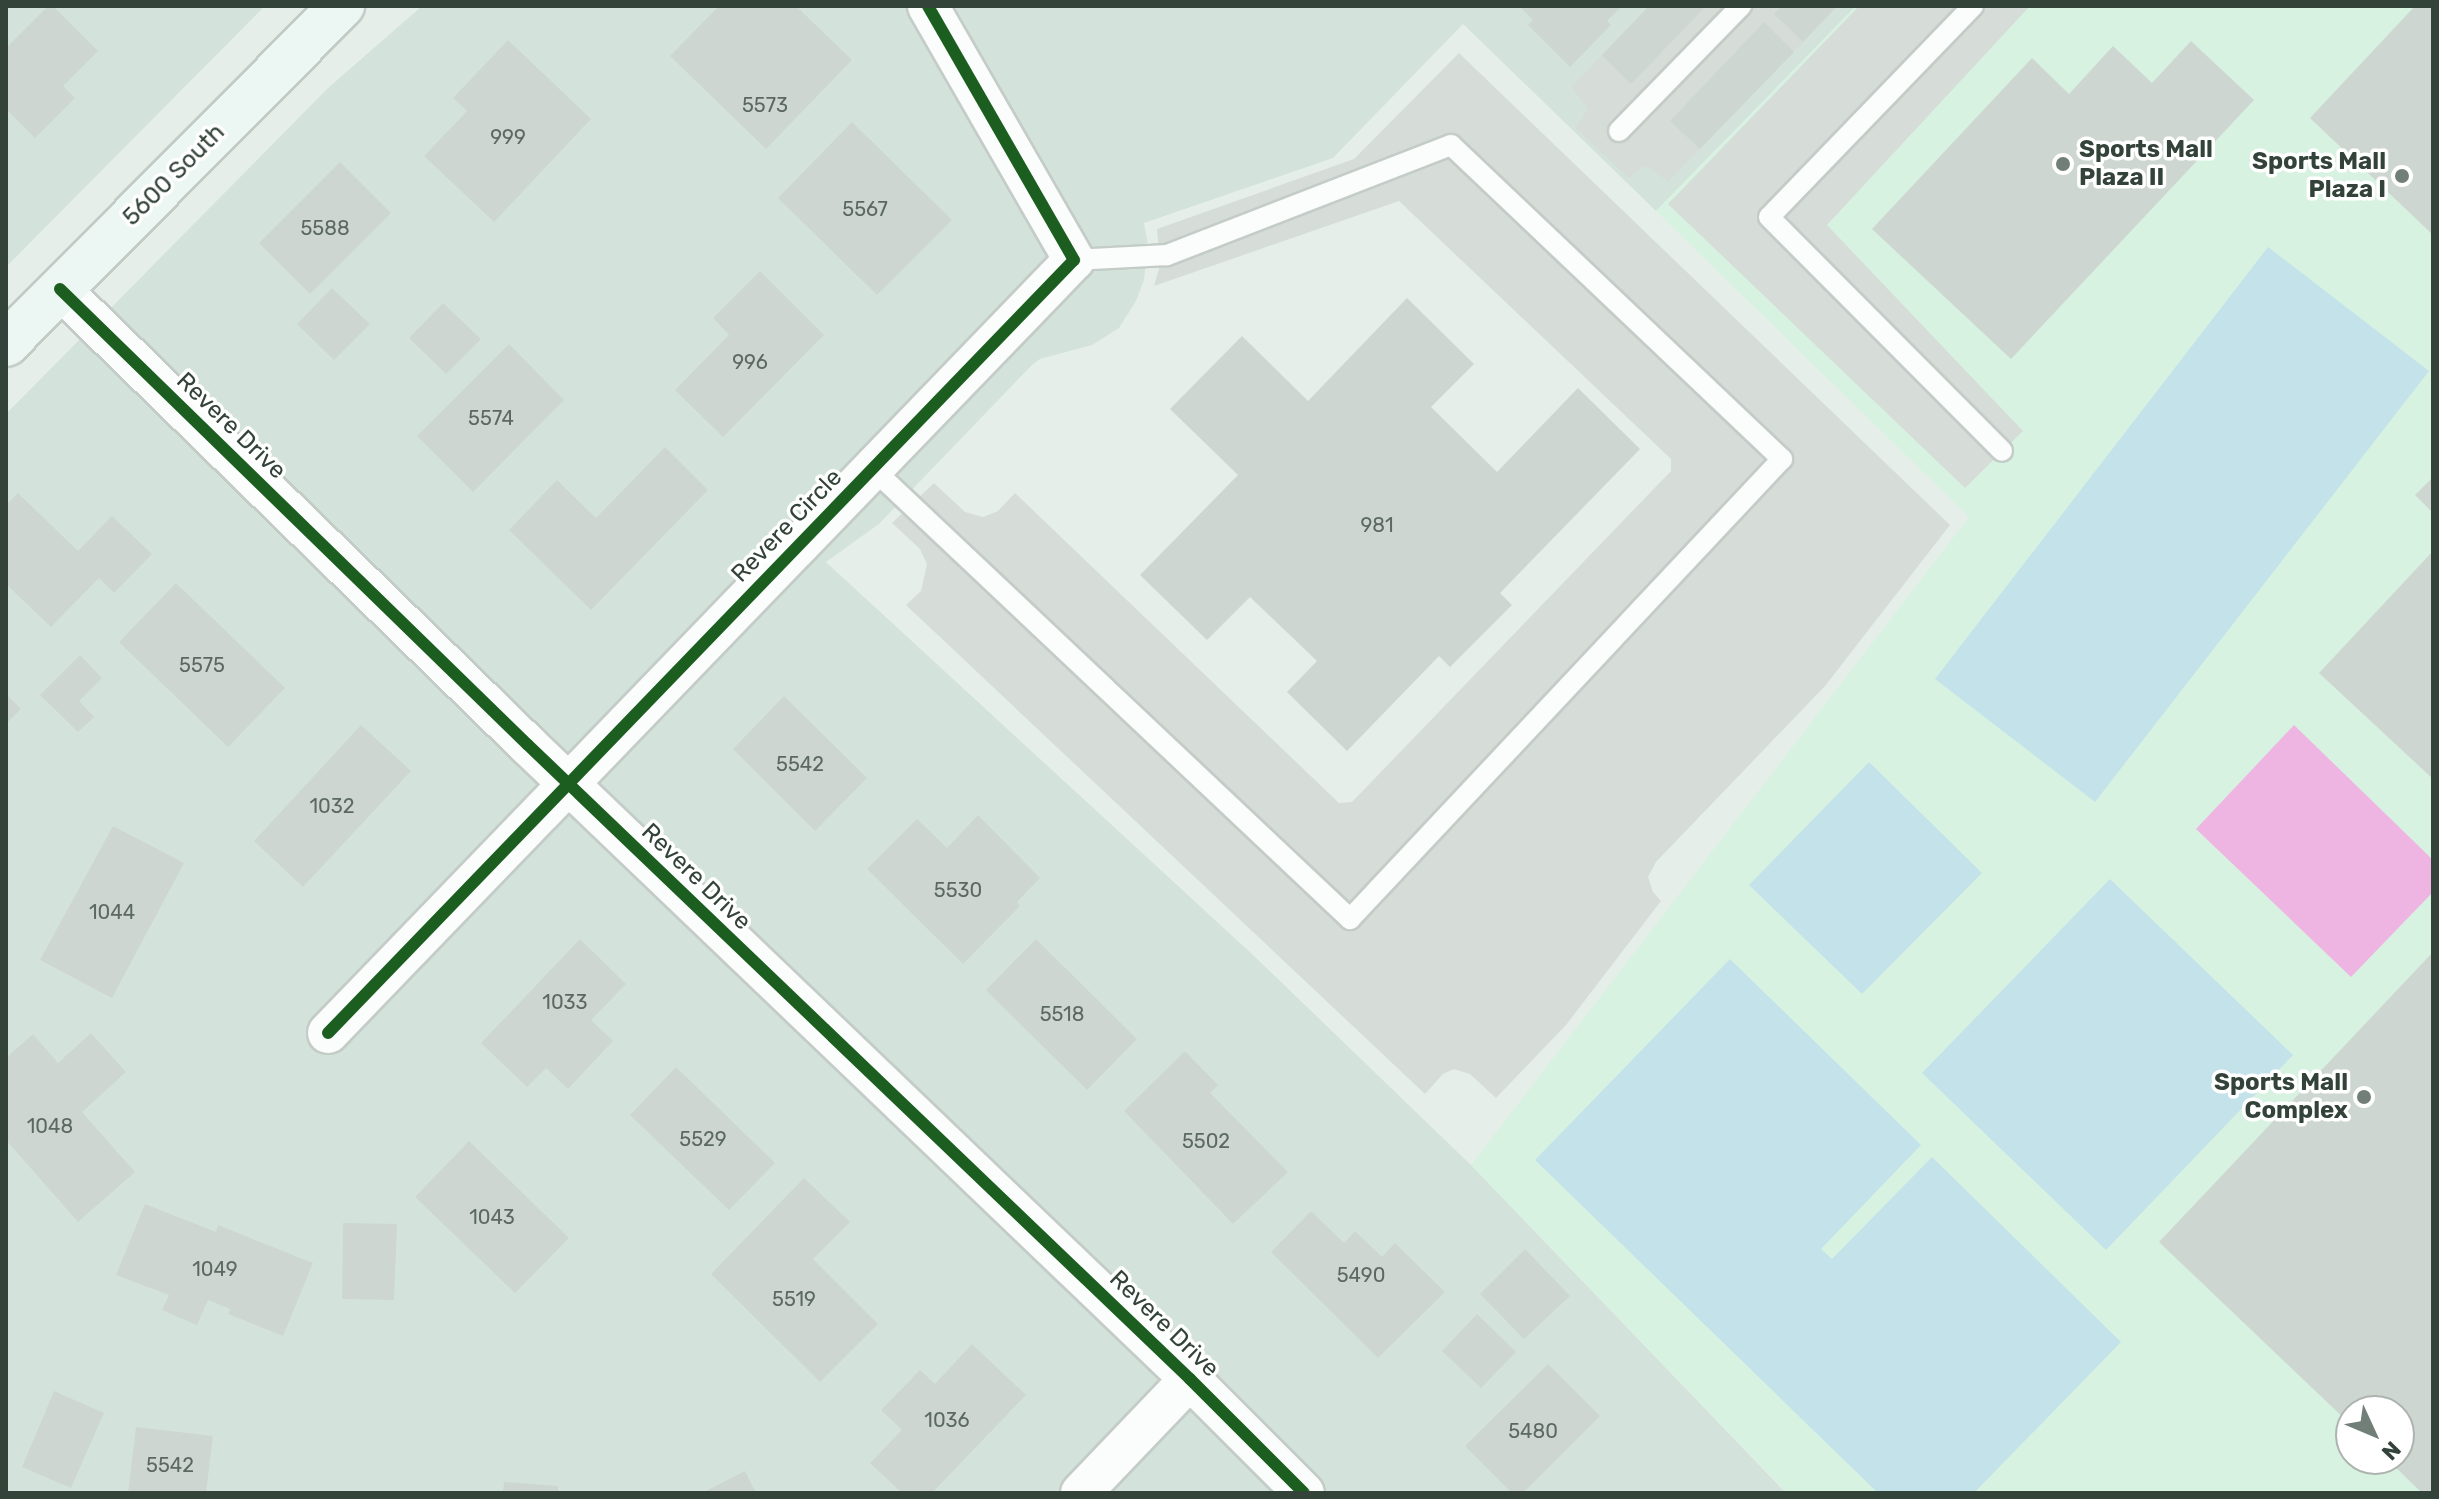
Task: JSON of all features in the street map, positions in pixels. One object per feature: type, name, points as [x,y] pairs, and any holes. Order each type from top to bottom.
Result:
[{"type":"main road","name":"5600 South","points":[[6,344],[342,6]]},
{"type":"street","points":[[928,6],[1074,260]]},
{"type":"street","name":"Revere Circle","points":[[328,1033],[1074,260]]},
{"type":"street","name":"Revere Drive","points":[[60,289],[568,784],[1190,1379],[1304,1493]]},
{"type":"street","points":[[1081,1493],[1190,1379]]},
{"type":"lane","points":[[1619,131],[1741,6]]},
{"type":"lane","points":[[1973,6],[1769,217],[2002,451]]},
{"type":"lane","points":[[873,469],[1350,919],[1782,459],[1451,145],[1167,255],[1074,260]]},
{"type":"shaded area","points":[[6,6],[265,6],[6,267]]},
{"type":"shaded area","points":[[422,6],[1856,6],[1656,211],[1463,24],[1333,158],[1144,223],[1148,244],[1144,280],[1136,301],[1119,328],[1092,345],[1040,359],[1031,366],[879,524],[826,562],[1252,954],[1471,1165],[1786,1493],[6,1493],[6,414],[328,88]]},
{"type":"shaded area","points":[[1649,6],[1838,6],[1668,182],[1645,166],[1629,178],[1575,128],[1588,109],[1571,87]]},
{"type":"shaded area","points":[[1856,6],[2433,6],[2433,1493],[1787,1493],[1471,1165],[1969,517],[1656,211]]},
{"type":"shaded area","points":[[1859,6],[2030,6],[1827,225],[2023,431],[1965,488],[1668,204]]},
{"type":"shaded area","points":[[1459,53],[1950,525],[1825,686],[1656,862],[1648,877],[1653,892],[1661,901],[1566,1025],[1496,1098],[1470,1074],[1454,1069],[1443,1074],[1425,1094],[906,605],[921,591],[927,564],[920,549],[892,523],[934,483],[965,512],[983,517],[998,511],[1015,493],[1339,803],[1352,802],[1671,471],[1671,459],[1399,201],[1154,286],[1160,265],[1157,229],[1354,159]]},
{"type":"shaded area","points":[[2268,247],[2429,371],[2095,802],[1935,679]]},
{"type":"shaded area","points":[[2294,725],[2433,860],[2433,892],[2351,977],[2196,829]]},
{"type":"shaded area","points":[[1869,762],[1982,873],[1862,994],[1749,885]]},
{"type":"shaded area","points":[[2110,879],[2293,1055],[2106,1250],[1922,1073]]},
{"type":"shaded area","points":[[1730,959],[1921,1145],[1821,1249],[1832,1259],[1932,1157],[2121,1342],[1974,1493],[1878,1493],[1535,1160]]},
{"type":"building","points":[[48,6],[53,6],[98,51],[63,86],[75,98],[35,138],[6,109],[6,48]]},
{"type":"building","points":[[719,6],[796,6],[852,60],[766,149],[670,56]]},
{"type":"building","points":[[1519,6],[1622,6],[1607,21],[1611,25],[1570,67],[1528,25],[1533,20]]},
{"type":"building","points":[[1649,6],[1706,6],[1631,84],[1602,55]]},
{"type":"building","points":[[1781,6],[1837,6],[1803,42],[1774,14]]},
{"type":"building","name":"Sports Mall Plaza I","points":[[2415,6],[2433,6],[2433,235],[2310,118]]},
{"type":"building","points":[[1764,22],[1794,52],[1700,149],[1670,121]]},
{"type":"building","points":[[508,40],[591,119],[494,222],[424,156],[467,111],[453,98]]},
{"type":"building","name":"Sports Mall Plaza II","points":[[2191,41],[2254,100],[2011,359],[1872,229],[2032,58],[2069,94],[2113,46],[2152,83]]},
{"type":"building","points":[[852,122],[952,220],[877,295],[778,198]]},
{"type":"building","points":[[340,162],[391,213],[310,294],[259,243]]},
{"type":"building","points":[[760,271],[824,335],[723,437],[675,390],[729,335],[713,318]]},
{"type":"building","points":[[332,288],[370,324],[334,360],[297,324]]},
{"type":"building","points":[[1407,298],[1474,364],[1431,407],[1497,472],[1578,388],[1640,449],[1500,593],[1512,605],[1450,667],[1439,656],[1347,751],[1287,692],[1317,661],[1250,597],[1207,640],[1140,575],[1238,475],[1170,409],[1242,336],[1308,401]]},
{"type":"building","points":[[443,303],[481,339],[446,374],[409,338]]},
{"type":"building","points":[[509,344],[564,400],[473,492],[417,436]]},
{"type":"building","points":[[665,447],[708,490],[591,610],[509,530],[557,480],[596,518]]},
{"type":"building","points":[[2433,477],[2433,513],[2415,495]]},
{"type":"building","points":[[18,493],[78,551],[112,516],[152,554],[114,593],[99,578],[51,627],[6,584],[6,505]]},
{"type":"building","points":[[2433,551],[2433,779],[2319,673]]},
{"type":"building","points":[[176,583],[285,688],[228,747],[119,642]]},
{"type":"building","points":[[80,655],[102,678],[79,701],[94,717],[78,732],[40,695]]},
{"type":"building","points":[[6,694],[21,709],[6,724]]},
{"type":"building","points":[[784,696],[867,778],[815,831],[733,749]]},
{"type":"building","points":[[361,725],[411,771],[303,887],[254,841]]},
{"type":"building","points":[[978,815],[1040,878],[1017,902],[1020,906],[963,964],[867,869],[917,819],[947,848]]},
{"type":"building","points":[[113,826],[184,863],[112,998],[40,960]]},
{"type":"building","points":[[580,939],[626,984],[591,1020],[613,1041],[568,1089],[546,1068],[527,1087],[481,1043]]},
{"type":"building","points":[[1036,939],[1137,1039],[1087,1090],[986,990]]},
{"type":"building","name":"Sports Mall Complex","points":[[2433,952],[2433,1493],[2422,1493],[2403,1475],[2415,1475],[2415,1395],[2335,1395],[2335,1410],[2159,1242]]},
{"type":"building","points":[[91,1033],[126,1072],[82,1112],[135,1172],[78,1222],[6,1140],[6,1058],[33,1034],[58,1063]]},
{"type":"building","points":[[1185,1051],[1218,1085],[1210,1093],[1288,1172],[1233,1224],[1124,1111]]},
{"type":"building","points":[[676,1067],[775,1163],[729,1210],[630,1115]]},
{"type":"building","points":[[469,1141],[569,1238],[515,1293],[415,1197]]},
{"type":"building","points":[[804,1178],[850,1222],[813,1259],[878,1324],[820,1382],[711,1274]]},
{"type":"building","points":[[145,1204],[216,1232],[218,1225],[313,1263],[283,1336],[228,1314],[230,1309],[208,1300],[197,1325],[162,1310],[169,1295],[116,1275]]},
{"type":"building","points":[[1311,1211],[1344,1243],[1355,1231],[1382,1257],[1395,1243],[1445,1292],[1378,1358],[1271,1252]]},
{"type":"building","points":[[343,1223],[397,1224],[394,1300],[342,1299]]},
{"type":"building","points":[[1525,1249],[1570,1296],[1524,1339],[1480,1294]]},
{"type":"building","points":[[1477,1314],[1516,1352],[1481,1388],[1442,1351]]},
{"type":"building","points":[[972,1344],[1026,1395],[932,1493],[902,1493],[870,1463],[902,1430],[881,1410],[920,1370],[935,1384]]},
{"type":"building","points":[[1548,1364],[1600,1416],[1523,1493],[1512,1493],[1465,1446]]},
{"type":"building","points":[[54,1391],[104,1413],[71,1488],[22,1467]]},
{"type":"building","points":[[136,1427],[213,1436],[206,1493],[128,1493]]},
{"type":"building","points":[[745,1471],[756,1493],[702,1493]]},
{"type":"building","points":[[504,1482],[558,1486],[558,1493],[503,1493]]},
{"type":"cycle path","points":[[328,1033],[1074,260],[928,6]]},
{"type":"cycle path","points":[[60,289],[528,745],[1190,1379],[1304,1493]]},
{"type":"place","name":"Sports Mall Plaza II","points":[[2063,164]]},
{"type":"place","name":"Sports Mall Plaza I","points":[[2402,176]]},
{"type":"place","name":"Sports Mall Complex","points":[[2364,1097]]}]
